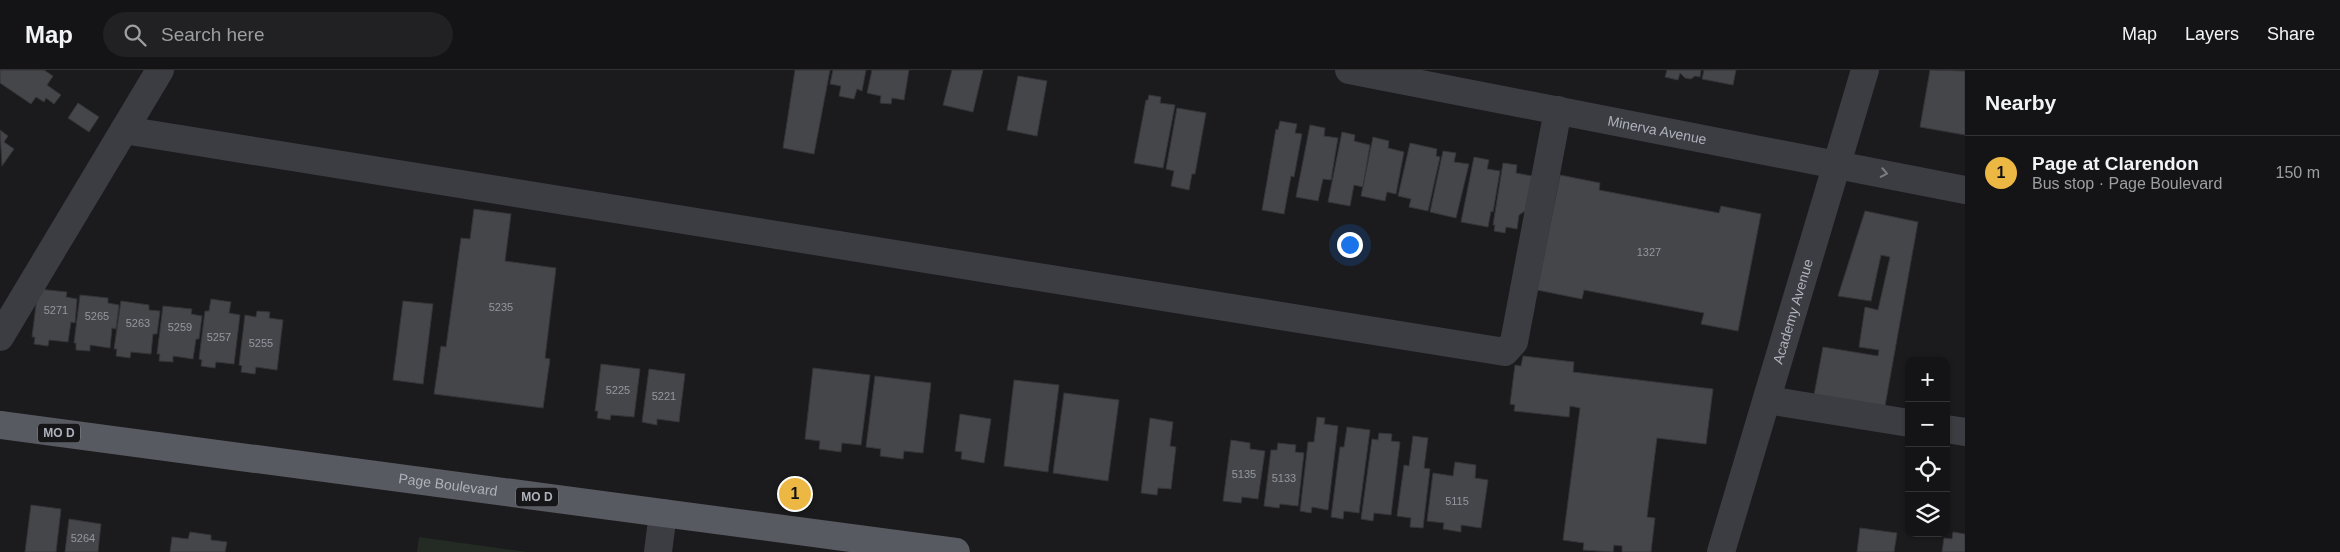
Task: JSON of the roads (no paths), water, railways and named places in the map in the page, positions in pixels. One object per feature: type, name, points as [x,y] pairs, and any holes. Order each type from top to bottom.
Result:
[{"type":"main road","name":"Page Boulevard","points":[[0,425],[956,552]]},
{"type":"street","points":[[0,337],[160,70]]},
{"type":"street","name":"Minerva Avenue","points":[[1349,70],[1965,190]]},
{"type":"street","name":"Academy Avenue","points":[[1721,552],[1865,70]]},
{"type":"street","points":[[124,130],[1505,352],[1514,342],[1558,110]]},
{"type":"street","points":[[1766,400],[1905,422]]},
{"type":"street","points":[[1950,430],[1965,432]]},
{"type":"street","points":[[658,552],[663,513]]},
{"type":"place","name":"Page at Clarendon","points":[[795,494]]}]
